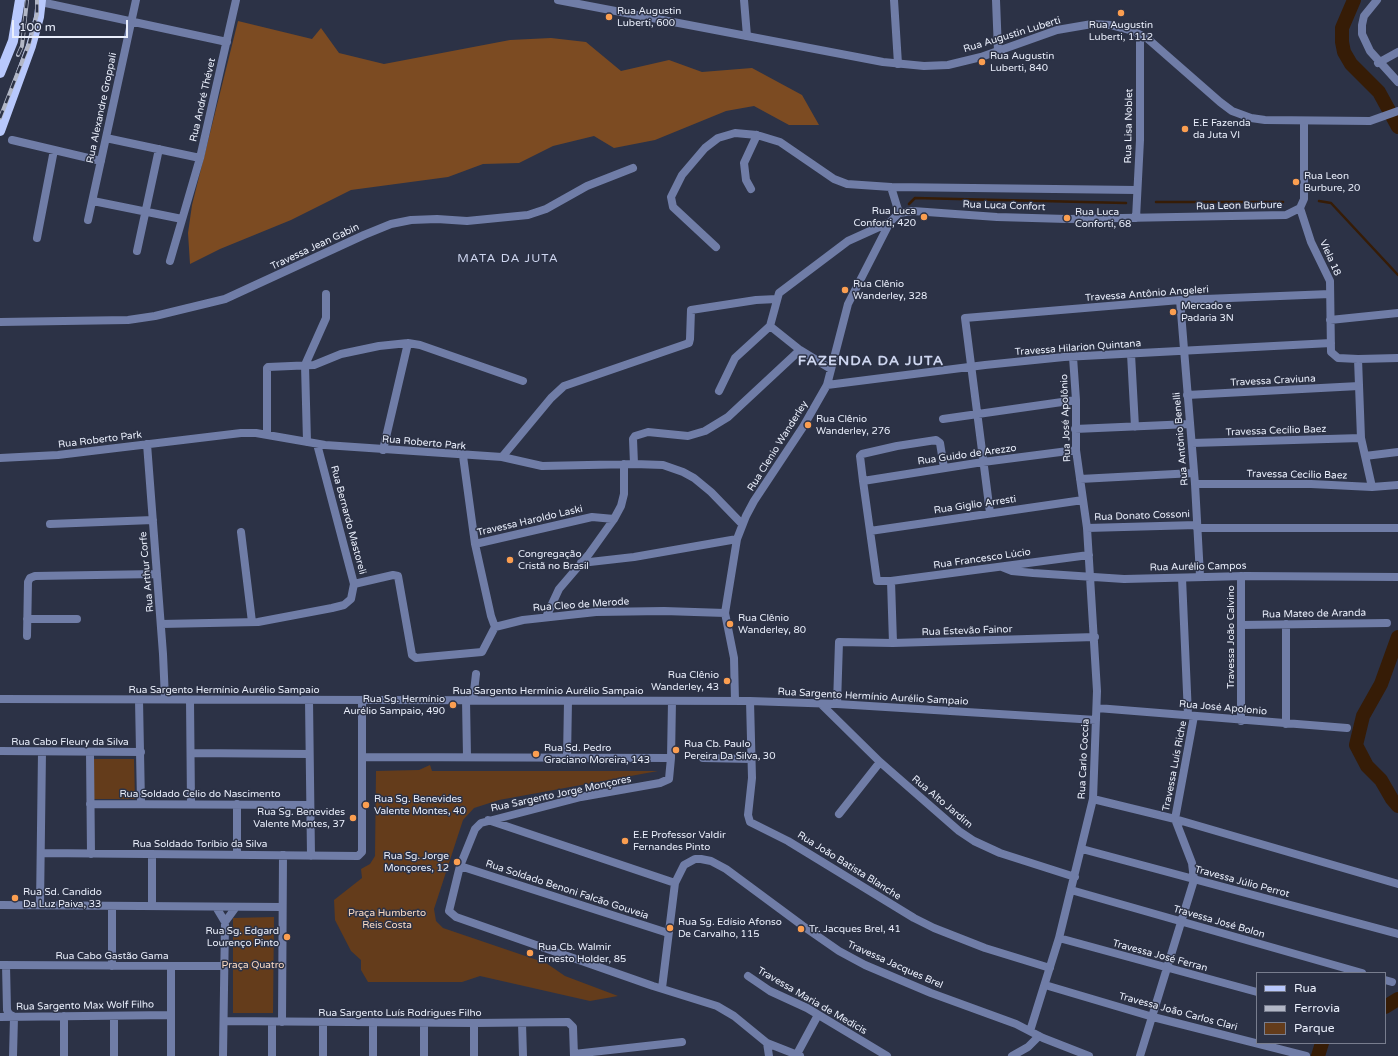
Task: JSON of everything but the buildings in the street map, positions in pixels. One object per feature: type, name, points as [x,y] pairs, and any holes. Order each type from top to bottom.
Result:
[{"type":"main road","points":[[0,73],[13,41],[20,0]]},
{"type":"main road","points":[[0,131],[31,46],[38,1]]},
{"type":"street","name":"Rua Alexandre Groppali","points":[[88,220],[136,0]]},
{"type":"street","name":"Rua André Thévet","points":[[106,138],[200,158],[236,0]]},
{"type":"street","name":"Rua Augustin Luberti","points":[[558,0],[898,64],[924,66],[948,65],[981,57],[1057,30],[1092,24],[1124,28],[1148,39],[1232,111],[1251,118],[1265,120],[1359,122],[1380,119],[1398,111]]},
{"type":"street","points":[[744,0],[747,36]]},
{"type":"street","points":[[894,0],[898,64]]},
{"type":"street","points":[[996,0],[998,51]]},
{"type":"street","points":[[1377,0],[1364,16],[1362,34],[1370,51],[1378,63],[1398,82]]},
{"type":"street","points":[[38,1],[227,42]]},
{"type":"street","name":"Rua Lisa Noblet","points":[[1136,218],[1136,190],[1140,140],[1140,35]]},
{"type":"street","points":[[1378,63],[1398,52]]},
{"type":"street","points":[[1300,208],[1304,199],[1304,121]]},
{"type":"street","name":"Rua Luca Confort","points":[[716,247],[673,206],[670,200],[682,175],[705,148],[718,138],[735,133],[757,135],[780,142],[840,182],[847,184],[891,187],[1136,190]]},
{"type":"street","points":[[751,189],[746,180],[744,163],[757,135]]},
{"type":"street","points":[[12,140],[101,161]]},
{"type":"street","points":[[137,251],[160,149]]},
{"type":"street","points":[[37,238],[54,150]]},
{"type":"street","points":[[170,262],[200,158]]},
{"type":"street","name":"Travessa Jean Gabin","points":[[0,322],[128,320],[155,316],[225,299],[391,224],[411,220],[438,219],[468,221],[528,215],[546,210],[587,186],[633,168]]},
{"type":"street","points":[[891,187],[899,213]]},
{"type":"street","points":[[93,201],[182,219]]},
{"type":"street","name":"Rua Leon Burbure","points":[[1136,218],[1286,215],[1300,208]]},
{"type":"street","name":"Viela 18","points":[[1300,208],[1311,242],[1328,277],[1330,294],[1331,343]]},
{"type":"street","name":"Rua Luca Confort","points":[[899,213],[913,212],[1067,219],[1136,218]]},
{"type":"street","name":"Rua Clenio Wanderley","points":[[735,701],[734,658],[725,613],[737,539],[742,524],[754,501],[803,426],[827,385],[848,304],[890,222],[899,213]]},
{"type":"street","points":[[719,391],[735,358],[770,326],[776,299],[779,293],[838,247],[861,234],[890,222]]},
{"type":"street","points":[[307,442],[305,365],[326,318],[326,294]]},
{"type":"street","name":"Travessa Antônio Angeleri","points":[[970,367],[965,318],[1180,300],[1330,294]]},
{"type":"street","points":[[502,458],[551,398],[564,386],[688,343],[690,339],[691,310],[756,300],[776,299]]},
{"type":"street","name":"Rua Antônio Benelli","points":[[1180,300],[1195,484],[1200,576]]},
{"type":"street","points":[[1330,320],[1398,312]]},
{"type":"street","points":[[770,326],[800,350],[831,369]]},
{"type":"street","points":[[383,450],[408,343]]},
{"type":"street","points":[[267,435],[267,367],[314,365],[341,354],[364,349],[408,343],[430,348],[523,381]]},
{"type":"street","points":[[1331,343],[1331,352],[1335,356],[1344,359],[1398,358]]},
{"type":"street","name":"Travessa Hilarion Quintana","points":[[827,385],[970,367],[1073,357],[1331,343]]},
{"type":"street","points":[[634,464],[633,438],[635,436],[648,432],[688,436],[705,431],[728,417],[800,350]]},
{"type":"street","points":[[1131,354],[1135,427]]},
{"type":"street","name":"Rua José Apolônio","points":[[1073,357],[1076,400],[1076,450],[1080,479]]},
{"type":"street","points":[[1361,359],[1359,386],[1361,438],[1372,488]]},
{"type":"street","points":[[970,367],[990,513]]},
{"type":"street","name":"Travessa Craviuna","points":[[1188,395],[1359,386]]},
{"type":"street","points":[[942,419],[1076,400]]},
{"type":"street","points":[[1075,429],[1190,424]]},
{"type":"street","name":"Rua Roberto Park","points":[[0,458],[58,455],[241,433],[267,435],[317,444],[502,458],[542,466],[624,464],[663,465],[683,472],[711,492],[742,524]]},
{"type":"street","name":"Travessa Cecílio Baez","points":[[1192,443],[1361,438]]},
{"type":"street","points":[[870,531],[862,482],[860,456],[862,454],[897,446],[936,440],[940,444],[944,468]]},
{"type":"street","name":"Rua Arthur Corfe","points":[[147,444],[161,624],[165,699]]},
{"type":"street","name":"Rua Bernardo Mastoreli","points":[[161,624],[252,622],[281,619],[344,605],[351,599],[354,584],[317,444]]},
{"type":"street","name":"Rua Guido de Arezzo","points":[[862,482],[983,462],[1076,450]]},
{"type":"street","points":[[1365,456],[1398,452]]},
{"type":"street","points":[[354,584],[393,575],[398,576],[414,657],[423,658],[482,652],[495,627],[491,616],[475,544],[463,456]]},
{"type":"street","points":[[546,617],[559,589],[581,563],[614,519],[621,506],[624,494],[624,464]]},
{"type":"street","points":[[1080,479],[1194,473]]},
{"type":"street","name":"Rua Carlo Coccia","points":[[1030,1031],[1059,938],[1082,849],[1093,798],[1097,708],[1095,637],[1087,528],[1080,479]]},
{"type":"street","name":"Travessa Cecilio Baez","points":[[1195,484],[1311,484],[1372,488],[1398,485]]},
{"type":"street","name":"Rua Giglio Arresti","points":[[870,531],[1083,500]]},
{"type":"street","name":"Travessa Haroldo Laski","points":[[475,544],[592,517],[614,519]]},
{"type":"street","points":[[50,524],[153,520]]},
{"type":"street","points":[[1197,526],[1398,528]]},
{"type":"street","name":"Rua Donato Cossoni","points":[[1087,528],[1197,526]]},
{"type":"street","name":"Rua Francesco Lúcio","points":[[870,531],[877,581],[891,581],[1089,555]]},
{"type":"street","points":[[241,532],[252,622]]},
{"type":"street","points":[[581,563],[634,557],[737,539]]},
{"type":"street","name":"Rua Aurélio Campos","points":[[999,566],[1021,572],[1124,579],[1182,578],[1200,576],[1398,577]]},
{"type":"street","points":[[27,636],[28,582],[30,578],[35,576],[157,574]]},
{"type":"street","name":"Travessa João Calvino","points":[[1241,576],[1241,721]]},
{"type":"street","name":"Travessa Luís Riche","points":[[1175,819],[1191,716],[1182,578]]},
{"type":"street","points":[[891,581],[893,644]]},
{"type":"street","name":"Rua Cleo de Merode","points":[[495,627],[509,623],[546,617],[604,612],[664,611],[725,613]]},
{"type":"street","points":[[27,619],[77,619]]},
{"type":"street","name":"Rua Mateo de Aranda","points":[[1241,625],[1387,623]]},
{"type":"street","points":[[1286,624],[1286,724]]},
{"type":"street","name":"Rua Estevão Fainor","points":[[837,704],[839,642],[893,644],[1095,637]]},
{"type":"street","points":[[467,757],[470,700],[476,674]]},
{"type":"street","name":"Rua Sargento Hermínio Aurélio Sampaio","points":[[0,699],[750,701],[837,704],[1096,720]]},
{"type":"street","points":[[139,700],[141,804]]},
{"type":"street","points":[[190,700],[191,804]]},
{"type":"street","points":[[310,700],[309,754],[311,856]]},
{"type":"street","points":[[362,700],[362,757],[567,758],[671,758],[672,701]]},
{"type":"street","points":[[567,758],[568,701]]},
{"type":"street","name":"Rua João Batista Blanche","points":[[750,701],[752,759],[748,815],[750,822],[788,841],[914,918],[934,928],[985,948],[1050,968]]},
{"type":"street","name":"Rua Alto Jardim","points":[[820,704],[880,762],[942,817],[974,841],[1006,855],[1075,877]]},
{"type":"street","name":"Rua José Apolonio","points":[[1097,708],[1241,721],[1347,728]]},
{"type":"street","name":"Rua Cabo Fleury da Silva","points":[[0,752],[141,752]]},
{"type":"street","points":[[40,905],[42,752]]},
{"type":"street","points":[[90,753],[91,854]]},
{"type":"street","points":[[191,753],[309,754]]},
{"type":"street","name":"Rua Soldado Toríbio da Silva","points":[[41,853],[358,856],[362,852],[362,757]]},
{"type":"street","name":"Rua Sargento Jorge Monçores","points":[[662,988],[456,917],[449,911],[460,866],[477,825],[488,820],[581,797],[660,783],[669,779],[671,758]]},
{"type":"street","points":[[703,758],[752,759]]},
{"type":"street","points":[[839,814],[880,762]]},
{"type":"street","points":[[1093,798],[1175,819],[1398,884]]},
{"type":"street","name":"Rua Soldado Celio do Nascimento","points":[[90,804],[310,805]]},
{"type":"street","points":[[236,804],[237,854]]},
{"type":"street","points":[[1140,1056],[1168,969],[1194,880],[1192,863],[1175,819]]},
{"type":"street","points":[[488,820],[675,883],[662,988],[717,1006],[734,1016],[767,1043],[798,1055],[818,1015]]},
{"type":"street","name":"Travessa Júlio Perrot","points":[[1082,849],[1398,934]]},
{"type":"street","points":[[152,854],[152,906]]},
{"type":"street","points":[[282,1022],[283,855]]},
{"type":"street","name":"Travessa Jacques Brel","points":[[675,883],[684,865],[688,862],[695,859],[711,861],[728,871],[839,951],[865,965],[931,993],[1030,1031],[1088,1056]]},
{"type":"street","name":"Rua Soldado Benoni Falcão Gouveia","points":[[460,866],[668,933]]},
{"type":"street","name":"Travessa José Bolon","points":[[1071,890],[1358,972]]},
{"type":"street","points":[[0,905],[282,907]]},
{"type":"street","points":[[112,906],[112,966]]},
{"type":"street","points":[[216,907],[225,922],[223,1056]]},
{"type":"street","points":[[225,922],[236,907]]},
{"type":"street","name":"Travessa José Ferran","points":[[1059,938],[1168,969],[1256,992]]},
{"type":"street","points":[[3,965],[7,1010],[9,1014],[14,1017],[13,1056]]},
{"type":"street","name":"Rua Cabo Gastão Gama","points":[[3,965],[224,966]]},
{"type":"street","points":[[170,966],[172,1056]]},
{"type":"street","name":"Travessa Maria de Medicis","points":[[748,976],[770,991],[818,1015],[887,1056]]},
{"type":"street","name":"Travessa João Carlos Clari","points":[[1045,985],[1152,1017],[1256,1043]]},
{"type":"street","name":"Rua Sargento Max Wolf Filho","points":[[0,1017],[171,1015]]},
{"type":"street","points":[[64,1016],[64,1056]]},
{"type":"street","points":[[114,1016],[114,1056]]},
{"type":"street","name":"Rua Sargento Luís Rodrigues Filho","points":[[224,1021],[424,1023],[568,1022],[574,1027],[574,1055]]},
{"type":"street","points":[[272,1022],[272,1056]]},
{"type":"street","points":[[323,1022],[323,1056]]},
{"type":"street","points":[[373,1022],[373,1056]]},
{"type":"street","points":[[424,1023],[424,1056]]},
{"type":"street","points":[[474,1023],[474,1056]]},
{"type":"street","points":[[522,1023],[523,1056]]},
{"type":"street","points":[[1012,1056],[1028,1047],[1039,1036]]},
{"type":"street","points":[[574,1055],[682,1042]]},
{"type":"street","points":[[767,1043],[769,1056]]},
{"type":"street","name":"Travessa João Carlos Clari","points":[[1259,1044],[1306,1056]]},
{"type":"green space","points":[[93,759],[134,759],[135,799],[94,799]]},
{"type":"green space","name":"Praça Humberto Reis Costa","points":[[430,765],[432,771],[658,771],[499,800],[474,808],[463,820],[434,909],[436,921],[443,928],[546,963],[565,976],[618,996],[590,1001],[480,976],[462,982],[368,982],[361,970],[361,960],[351,951],[335,920],[334,900],[362,878],[361,869],[370,864],[375,856],[376,771],[419,770]]},
{"type":"green space","name":"Praça Quatro","points":[[274,917],[273,1013],[233,1013],[233,918]]},
{"type":"shaded area","points":[[238,21],[312,39],[321,28],[339,53],[384,64],[510,40],[551,38],[586,42],[621,71],[669,60],[702,72],[752,68],[802,95],[819,125],[789,125],[754,106],[726,111],[655,140],[614,148],[594,136],[553,146],[519,163],[483,164],[448,177],[351,190],[291,220],[220,249],[190,264],[188,233],[192,205]]},
{"type":"waterway","points":[[1354,0],[1342,28],[1344,52],[1351,64],[1379,92],[1398,127]]},
{"type":"waterway","points":[[909,204],[915,198],[1126,203]]},
{"type":"waterway","points":[[1319,201],[1331,203],[1398,275]]},
{"type":"waterway","points":[[1156,202],[1283,202]]},
{"type":"waterway","points":[[1398,637],[1381,684],[1363,716],[1356,745],[1367,766],[1381,780],[1398,806]]},
{"type":"waterway","points":[[1386,1006],[1398,999]]},
{"type":"waterway","points":[[1318,1056],[1322,1044]]},
{"type":"railway","points":[[18,55],[22,46],[27,0]]},
{"type":"railway","points":[[0,118],[29,44],[37,14],[37,0]]},
{"type":"place","name":"Rua Augustin Luberti, 1112","points":[[1121,13]]},
{"type":"place","name":"Rua Augustin Luberti, 600","points":[[609,17]]},
{"type":"place","name":"Rua Augustin Luberti, 840","points":[[982,62]]},
{"type":"place","name":"E.E Fazenda da Juta VI","points":[[1185,129]]},
{"type":"place","name":"Rua Leon Burbure, 20","points":[[1296,182]]},
{"type":"place","name":"Rua Luca Conforti, 420","points":[[924,217]]},
{"type":"place","name":"Rua Luca Conforti, 68","points":[[1067,218]]},
{"type":"place","name":"Rua Clênio Wanderley, 328","points":[[845,290]]},
{"type":"place","name":"Mercado e Padaria 3N","points":[[1173,312]]},
{"type":"place","name":"Rua Clênio Wanderley, 276","points":[[808,425]]},
{"type":"place","name":"Congregação Cristã no Brasil","points":[[510,560]]},
{"type":"place","name":"Rua Clênio Wanderley, 80","points":[[730,624]]},
{"type":"place","name":"Rua Clênio Wanderley, 43","points":[[727,681]]},
{"type":"place","name":"Rua Sg. Hermínio Aurélio Sampaio, 490","points":[[453,705]]},
{"type":"place","name":"Rua Cb. Paulo Pereira Da Silva, 30","points":[[676,750]]},
{"type":"place","name":"Rua Sd. Pedro Graciano Moreira, 143","points":[[536,754]]},
{"type":"place","name":"Rua Sg. Benevides Valente Montes, 40","points":[[366,805]]},
{"type":"place","name":"Rua Sg. Benevides Valente Montes, 37","points":[[353,818]]},
{"type":"place","name":"E.E Professor Valdir Fernandes Pinto","points":[[625,841]]},
{"type":"place","name":"Rua Sg. Jorge Monçores, 12","points":[[457,862]]},
{"type":"place","name":"Rua Sd. Candido Da Luz Paiva, 33","points":[[15,898]]},
{"type":"place","name":"Rua Sg. Edísio Afonso De Carvalho, 115","points":[[670,928]]},
{"type":"place","name":"Tr. Jacques Brel, 41","points":[[801,929]]},
{"type":"place","name":"Rua Sg. Edgard Lourenço Pinto","points":[[287,937]]},
{"type":"place","name":"Rua Cb. Walmir Ernesto Holder, 85","points":[[530,953]]},
{"type":"district","name":"MATA DA JUTA","points":[[508,259]]},
{"type":"district","name":"FAZENDA DA JUTA","points":[[871,361]]}]
